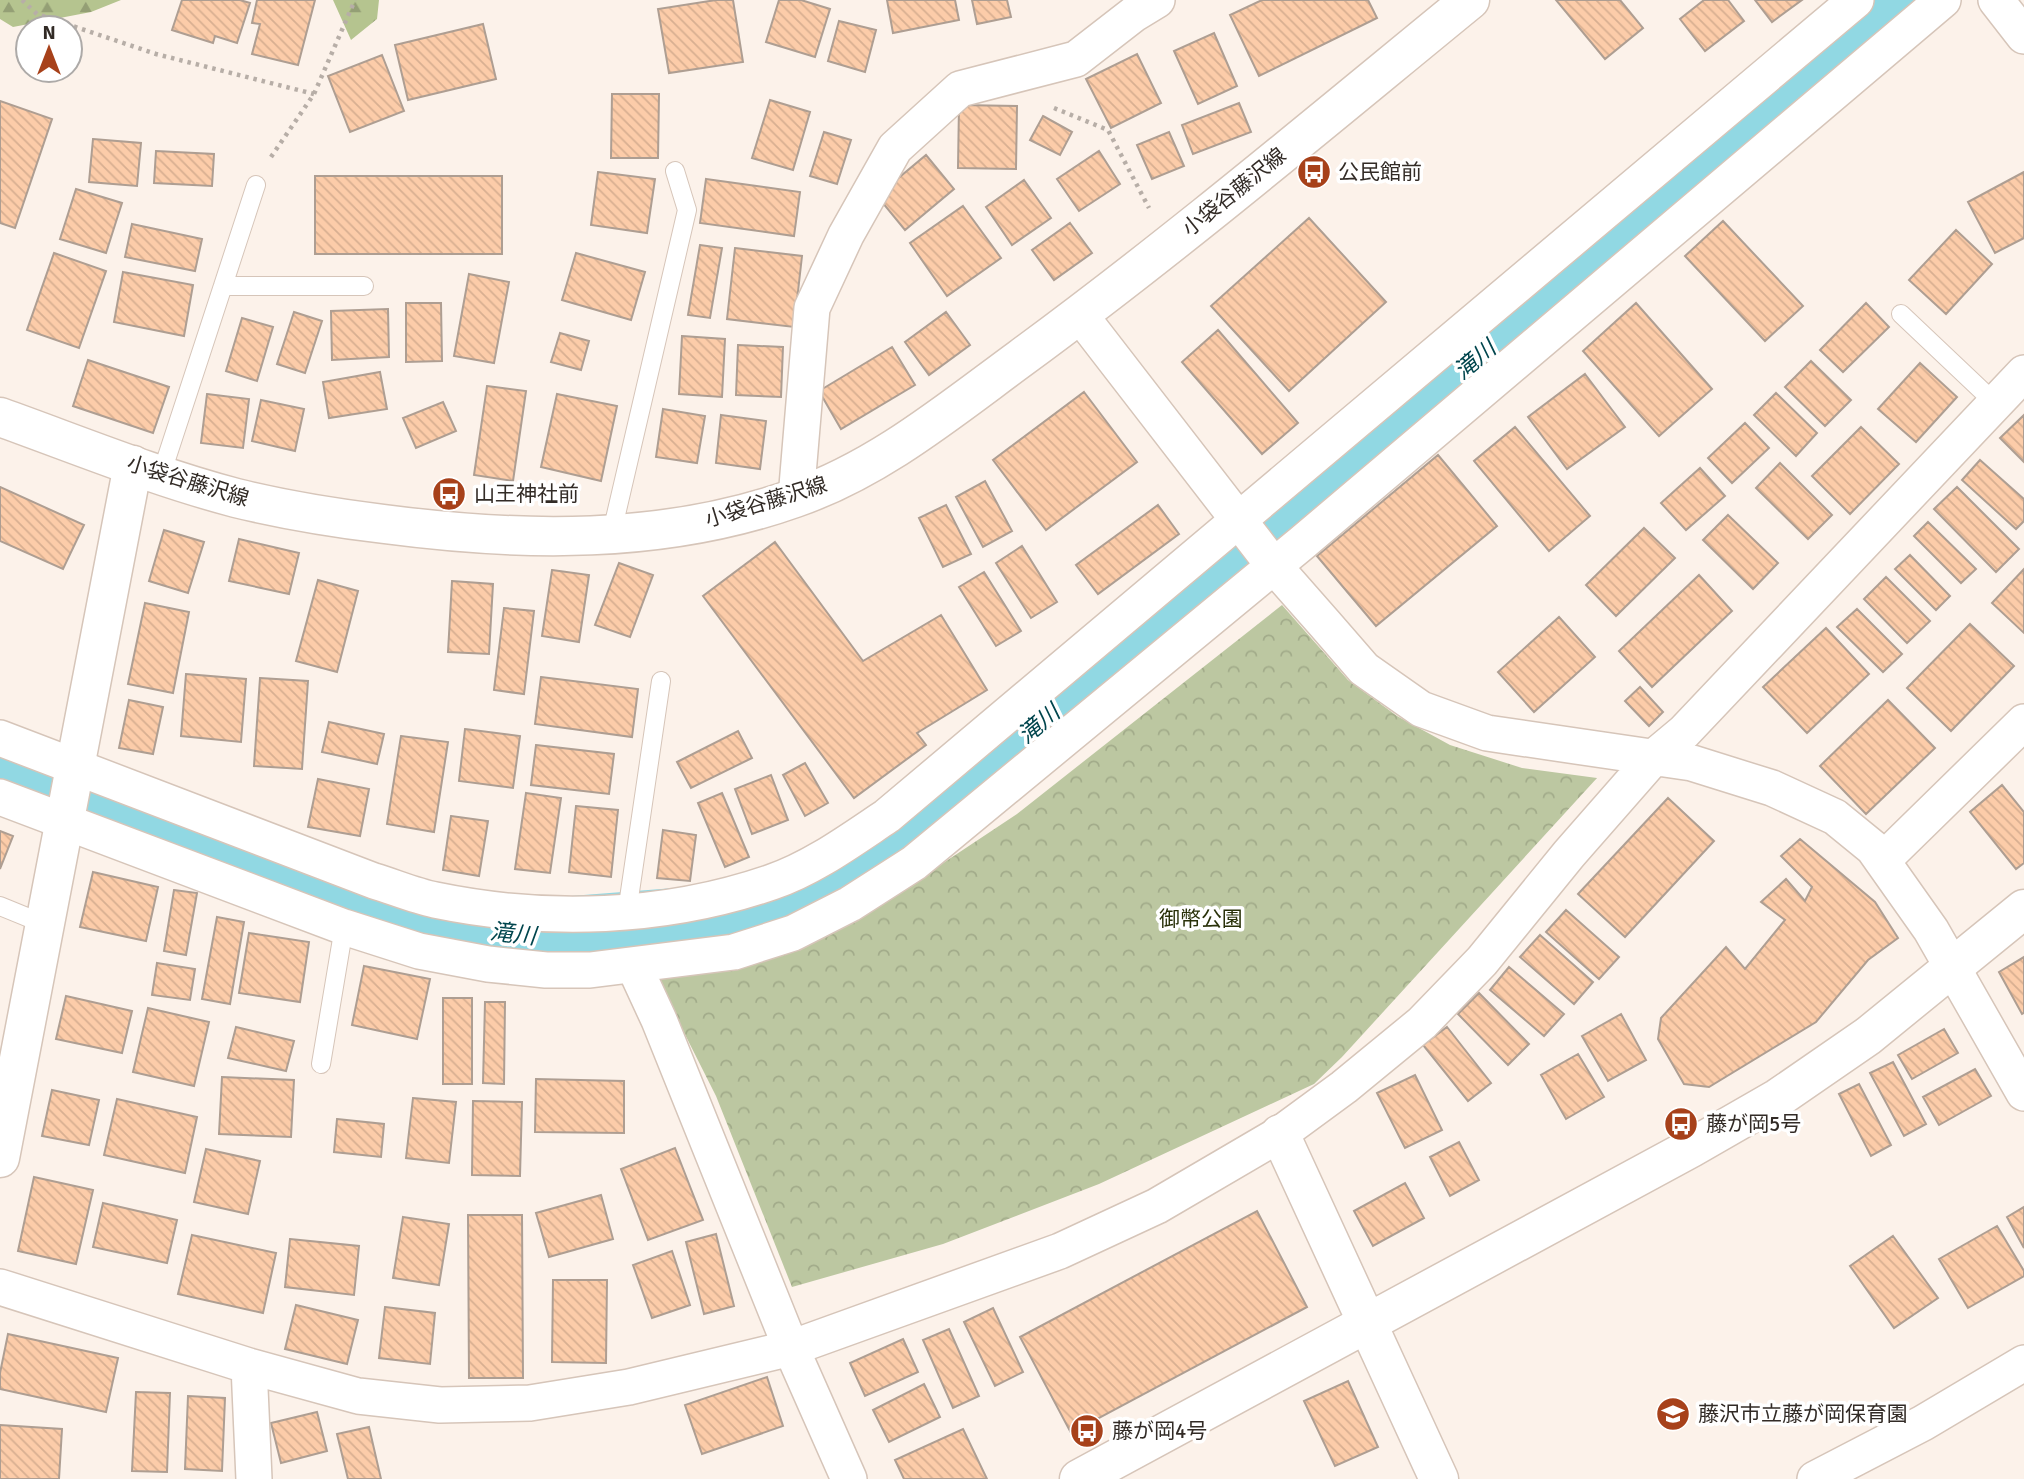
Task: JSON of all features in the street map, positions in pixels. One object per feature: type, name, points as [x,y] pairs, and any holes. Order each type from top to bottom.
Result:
[{"type":"street","name":"小袋谷藤沢線","points":[[0,417],[147,470],[237,498],[327,517],[518,537],[611,536],[735,516],[796,498],[852,475],[921,430],[1080,315],[1470,0]]},
{"type":"street","points":[[0,738],[68,793],[344,927],[419,951],[488,964],[546,970],[590,970],[734,952],[793,933],[850,904],[915,863],[1256,542],[1856,0]]},
{"type":"street","points":[[0,797],[68,793],[433,900],[499,911],[568,915],[627,912],[712,899],[774,881],[834,851],[887,816],[1256,542],[1943,0]]},
{"type":"street","points":[[1996,0],[2024,36]]},
{"type":"street","points":[[796,498],[812,308],[846,235],[895,148],[960,89],[1076,59],[1140,5]]},
{"type":"street","points":[[1080,315],[1256,542],[1364,669],[1421,709],[1487,733],[1692,763],[1772,788],[1835,817],[1873,848],[1931,930],[2024,1093]]},
{"type":"street","points":[[0,1287],[249,1366],[358,1396],[440,1405],[530,1403],[629,1387],[791,1348],[1060,1251],[1157,1206],[1280,1134],[1344,1087],[1422,1023],[1482,961],[1569,854],[1654,757],[1684,732],[2024,373]]},
{"type":"street","points":[[0,1158],[68,793],[147,470]]},
{"type":"street","points":[[1883,860],[2024,722]]},
{"type":"street","points":[[1079,1479],[1778,1098],[1868,1036],[2024,909]]},
{"type":"street","points":[[634,966],[659,1020],[791,1348],[849,1479]]},
{"type":"street","points":[[1280,1134],[1439,1479]]},
{"type":"street","points":[[1815,1479],[1923,1423],[2024,1363]]},
{"type":"street","points":[[249,1366],[254,1479]]},
{"type":"lane","points":[[611,536],[687,210],[675,171]]},
{"type":"lane","points":[[147,470],[223,286],[256,185]]},
{"type":"lane","points":[[223,286],[364,286]]},
{"type":"lane","points":[[1901,314],[1995,403]]},
{"type":"lane","points":[[627,912],[661,681]]},
{"type":"lane","points":[[0,906],[44,923]]},
{"type":"lane","points":[[321,1064],[344,927]]},
{"type":"path","points":[[22,0],[37,14],[156,54],[314,94]]},
{"type":"path","points":[[256,185],[268,161],[314,94],[355,0]]},
{"type":"path","points":[[1020,73],[1028,97],[1108,130],[1168,245]]},
{"type":"green space","points":[[0,0],[121,0],[81,14],[14,14],[13,27],[0,19]]},
{"type":"green space","points":[[333,0],[379,0],[377,19],[351,40]]},
{"type":"green space","name":"御幣公園","points":[[1282,605],[1348,680],[1397,716],[1450,745],[1522,768],[1597,778],[1342,1057],[1314,1084],[1099,1184],[943,1244],[792,1287],[716,1096],[656,977],[889,899],[1017,814]]},
{"type":"building","points":[[182,0],[240,0],[250,3],[237,43],[215,36],[213,43],[172,30]]},
{"type":"building","points":[[257,0],[315,0],[298,65],[252,54],[260,24],[252,23]]},
{"type":"building","points":[[733,0],[743,62],[669,73],[658,9]]},
{"type":"building","points":[[779,0],[801,0],[830,9],[815,57],[766,42]]},
{"type":"building","points":[[887,0],[955,0],[959,20],[893,33]]},
{"type":"building","points":[[972,0],[1007,0],[1011,17],[977,24]]},
{"type":"building","points":[[1262,0],[1368,0],[1377,18],[1259,76],[1230,15]]},
{"type":"building","points":[[1556,0],[1620,0],[1643,28],[1605,59]]},
{"type":"building","points":[[1704,0],[1728,0],[1744,21],[1705,51],[1680,19]]},
{"type":"building","points":[[1755,0],[1802,0],[1772,22]]},
{"type":"building","points":[[839,21],[876,30],[865,72],[828,61]]},
{"type":"building","points":[[483,24],[496,79],[408,100],[395,45]]},
{"type":"building","points":[[1214,33],[1237,86],[1198,104],[1174,51]]},
{"type":"building","points":[[1137,54],[1161,103],[1111,128],[1086,79]]},
{"type":"building","points":[[382,55],[404,111],[350,132],[328,76]]},
{"type":"building","points":[[612,94],[659,94],[658,158],[611,158]]},
{"type":"building","points":[[770,100],[810,112],[793,170],[752,158]]},
{"type":"building","points":[[0,101],[52,119],[15,228],[0,223]]},
{"type":"building","points":[[1239,103],[1251,132],[1193,154],[1182,125]]},
{"type":"building","points":[[959,105],[1017,106],[1016,169],[958,168]]},
{"type":"building","points":[[1043,116],[1072,132],[1060,155],[1030,140]]},
{"type":"building","points":[[824,132],[851,140],[837,184],[810,176]]},
{"type":"building","points":[[1169,132],[1184,166],[1152,179],[1137,145]]},
{"type":"building","points":[[93,139],[141,143],[137,186],[89,182]]},
{"type":"building","points":[[156,151],[214,154],[212,186],[154,183]]},
{"type":"building","points":[[1099,151],[1120,184],[1079,211],[1057,179]]},
{"type":"building","points":[[926,155],[954,189],[905,230],[877,196]]},
{"type":"building","points":[[598,172],[655,179],[647,233],[591,225]]},
{"type":"building","points":[[2024,172],[2024,238],[1995,253],[1968,202]]},
{"type":"building","points":[[315,176],[502,176],[502,254],[315,254]]},
{"type":"building","points":[[706,179],[800,192],[794,236],[700,223]]},
{"type":"building","points":[[1024,180],[1051,218],[1012,245],[986,207]]},
{"type":"building","points":[[76,189],[122,203],[106,253],[60,239]]},
{"type":"building","points":[[963,206],[1001,258],[947,296],[910,243]]},
{"type":"building","points":[[1309,218],[1386,302],[1289,391],[1211,306]]},
{"type":"building","points":[[1723,221],[1803,306],[1765,341],[1685,256]]},
{"type":"building","points":[[1070,223],[1092,253],[1054,280],[1032,250]]},
{"type":"building","points":[[132,224],[202,239],[195,271],[125,257]]},
{"type":"building","points":[[1956,230],[1992,264],[1946,314],[1909,280]]},
{"type":"building","points":[[700,245],[722,248],[710,318],[688,315]]},
{"type":"building","points":[[735,248],[802,256],[794,327],[727,319]]},
{"type":"building","points":[[54,253],[106,271],[79,348],[27,330]]},
{"type":"building","points":[[576,253],[645,272],[631,320],[562,300]]},
{"type":"building","points":[[123,272],[193,285],[184,336],[114,322]]},
{"type":"building","points":[[469,274],[509,282],[494,363],[454,356]]},
{"type":"building","points":[[406,303],[441,303],[442,361],[406,362]]},
{"type":"building","points":[[1636,303],[1712,389],[1659,436],[1583,351]]},
{"type":"building","points":[[1866,303],[1889,327],[1843,372],[1820,350]]},
{"type":"building","points":[[388,309],[389,357],[332,360],[331,311]]},
{"type":"building","points":[[294,312],[322,321],[305,373],[277,364]]},
{"type":"building","points":[[946,312],[970,345],[929,375],[905,342]]},
{"type":"building","points":[[242,318],[273,327],[257,381],[226,371]]},
{"type":"building","points":[[1218,330],[1298,423],[1262,454],[1182,362]]},
{"type":"building","points":[[560,333],[589,341],[581,370],[551,362]]},
{"type":"building","points":[[682,336],[725,339],[722,397],[679,394]]},
{"type":"building","points":[[738,345],[783,347],[781,397],[736,395]]},
{"type":"building","points":[[892,347],[915,385],[841,429],[819,391]]},
{"type":"building","points":[[88,360],[169,387],[153,433],[73,406]]},
{"type":"building","points":[[1811,361],[1851,400],[1825,426],[1785,387]]},
{"type":"building","points":[[1920,363],[1957,397],[1916,442],[1878,409]]},
{"type":"building","points":[[380,372],[387,409],[329,418],[323,382]]},
{"type":"building","points":[[1585,374],[1625,427],[1567,469],[1528,417]]},
{"type":"building","points":[[487,386],[526,391],[513,481],[474,475]]},
{"type":"building","points":[[1084,392],[1137,462],[1046,530],[993,460]]},
{"type":"building","points":[[1776,393],[1817,433],[1796,456],[1754,415]]},
{"type":"building","points":[[207,394],[249,399],[243,448],[201,443]]},
{"type":"building","points":[[557,394],[617,406],[601,481],[541,467]]},
{"type":"building","points":[[261,400],[304,409],[295,451],[252,441]]},
{"type":"building","points":[[443,402],[456,431],[416,448],[403,418]]},
{"type":"building","points":[[663,409],[705,416],[697,463],[656,457]]},
{"type":"building","points":[[721,415],[766,421],[760,469],[716,463]]},
{"type":"building","points":[[2024,415],[2024,462],[2000,438]]},
{"type":"building","points":[[1745,423],[1769,448],[1732,483],[1708,458]]},
{"type":"building","points":[[1515,427],[1590,516],[1549,551],[1474,461]]},
{"type":"building","points":[[1861,427],[1899,464],[1850,514],[1812,476]]},
{"type":"building","points":[[1438,455],[1497,526],[1376,626],[1317,556]]},
{"type":"building","points":[[1980,460],[2024,499],[2024,521],[2016,529],[1962,480]]},
{"type":"building","points":[[1780,463],[1832,515],[1808,539],[1756,488]]},
{"type":"building","points":[[1700,468],[1725,496],[1686,530],[1661,503]]},
{"type":"building","points":[[985,481],[1012,531],[983,547],[956,497]]},
{"type":"building","points":[[0,487],[84,525],[63,569],[0,541]]},
{"type":"building","points":[[1957,487],[2019,549],[1996,572],[1934,509]]},
{"type":"building","points":[[946,505],[971,554],[943,567],[919,518]]},
{"type":"building","points":[[1158,505],[1179,534],[1098,594],[1076,565]]},
{"type":"building","points":[[1728,515],[1778,563],[1753,589],[1703,540]]},
{"type":"building","points":[[1928,522],[1976,569],[1961,583],[1914,536]]},
{"type":"building","points":[[1644,528],[1675,558],[1616,616],[1586,585]]},
{"type":"building","points":[[164,530],[204,542],[188,593],[149,581]]},
{"type":"building","points":[[239,539],[299,553],[289,594],[229,581]]},
{"type":"building","points":[[775,542],[863,661],[941,615],[987,690],[917,733],[926,745],[854,798],[703,596]]},
{"type":"building","points":[[1022,546],[1057,602],[1031,618],[996,563]]},
{"type":"building","points":[[1910,555],[1950,596],[1936,610],[1895,569]]},
{"type":"building","points":[[619,563],[653,575],[630,637],[595,625]]},
{"type":"building","points":[[2024,569],[2024,633],[1992,603]]},
{"type":"building","points":[[552,570],[589,575],[579,642],[542,636]]},
{"type":"building","points":[[984,572],[1021,631],[996,646],[959,587]]},
{"type":"building","points":[[1699,575],[1732,611],[1652,687],[1619,651]]},
{"type":"building","points":[[1886,577],[1930,621],[1907,643],[1864,599]]},
{"type":"building","points":[[318,580],[358,591],[337,672],[296,661]]},
{"type":"building","points":[[452,581],[493,584],[489,654],[448,652]]},
{"type":"building","points":[[145,603],[189,612],[173,693],[128,684]]},
{"type":"building","points":[[504,608],[534,611],[524,694],[494,690]]},
{"type":"building","points":[[1857,609],[1902,654],[1883,672],[1837,627]]},
{"type":"building","points":[[1559,617],[1595,657],[1534,712],[1498,672]]},
{"type":"building","points":[[1970,624],[2014,666],[1951,731],[1907,688]]},
{"type":"building","points":[[1826,628],[1869,674],[1807,733],[1763,687]]},
{"type":"building","points":[[186,674],[246,679],[241,742],[181,736]]},
{"type":"building","points":[[541,677],[638,689],[632,737],[535,724]]},
{"type":"building","points":[[260,678],[308,681],[302,769],[254,766]]},
{"type":"building","points":[[1640,687],[1663,712],[1649,726],[1625,701]]},
{"type":"building","points":[[129,700],[163,707],[153,754],[119,748]]},
{"type":"building","points":[[1888,700],[1935,748],[1866,814],[1820,766]]},
{"type":"building","points":[[329,722],[384,734],[377,764],[322,752]]},
{"type":"building","points":[[465,729],[520,736],[513,788],[459,781]]},
{"type":"building","points":[[738,731],[752,758],[691,788],[677,762]]},
{"type":"building","points":[[401,736],[448,742],[434,832],[387,824]]},
{"type":"building","points":[[536,745],[614,754],[609,794],[531,785]]},
{"type":"building","points":[[805,763],[828,803],[805,816],[783,775]]},
{"type":"building","points":[[771,775],[788,820],[752,834],[735,789]]},
{"type":"building","points":[[318,779],[369,789],[360,836],[308,827]]},
{"type":"building","points":[[2002,785],[2024,812],[2024,863],[2016,869],[1970,812]]},
{"type":"building","points":[[526,793],[561,798],[550,873],[515,869]]},
{"type":"building","points":[[722,793],[749,857],[725,867],[698,803]]},
{"type":"building","points":[[1668,798],[1714,841],[1625,937],[1578,894]]},
{"type":"building","points":[[576,806],[618,810],[611,877],[569,872]]},
{"type":"building","points":[[451,816],[488,821],[479,876],[443,870]]},
{"type":"building","points":[[663,830],[696,835],[690,881],[657,878]]},
{"type":"building","points":[[0,831],[13,836],[0,869]]},
{"type":"building","points":[[1800,839],[1875,902],[1898,938],[1868,960],[1816,1022],[1709,1087],[1684,1084],[1658,1039],[1661,1018],[1726,947],[1745,969],[1785,920],[1761,902],[1786,879],[1805,901],[1812,887],[1781,856]]},
{"type":"building","points":[[93,872],[158,887],[146,941],[80,927]]},
{"type":"building","points":[[174,890],[197,893],[186,955],[164,951]]},
{"type":"building","points":[[1566,910],[1619,957],[1599,979],[1546,932]]},
{"type":"building","points":[[217,917],[244,922],[230,1004],[202,999]]},
{"type":"building","points":[[249,933],[309,942],[300,1002],[239,993]]},
{"type":"building","points":[[1540,935],[1593,982],[1574,1004],[1520,957]]},
{"type":"building","points":[[2024,957],[2024,1013],[2022,1014],[1999,972]]},
{"type":"building","points":[[157,963],[195,969],[190,1000],[152,995]]},
{"type":"building","points":[[364,966],[430,979],[417,1039],[352,1025]]},
{"type":"building","points":[[1509,967],[1564,1014],[1544,1036],[1490,990]]},
{"type":"building","points":[[1479,993],[1529,1044],[1508,1065],[1458,1014]]},
{"type":"building","points":[[66,996],[132,1011],[122,1053],[56,1039]]},
{"type":"building","points":[[443,998],[472,998],[472,1084],[443,1084]]},
{"type":"building","points":[[485,1002],[505,1002],[504,1084],[483,1083]]},
{"type":"building","points":[[148,1008],[209,1022],[194,1086],[133,1072]]},
{"type":"building","points":[[1621,1014],[1646,1060],[1608,1081],[1582,1036]]},
{"type":"building","points":[[236,1027],[294,1041],[286,1071],[228,1058]]},
{"type":"building","points":[[1447,1027],[1491,1083],[1468,1101],[1423,1045]]},
{"type":"building","points":[[1944,1029],[1958,1053],[1912,1079],[1898,1055]]},
{"type":"building","points":[[1578,1054],[1604,1097],[1566,1119],[1541,1075]]},
{"type":"building","points":[[1893,1062],[1926,1124],[1904,1136],[1870,1073]]},
{"type":"building","points":[[1975,1069],[1991,1096],[1939,1125],[1923,1097]]},
{"type":"building","points":[[1415,1075],[1442,1130],[1405,1148],[1377,1093]]},
{"type":"building","points":[[222,1077],[294,1080],[291,1137],[219,1134]]},
{"type":"building","points":[[536,1079],[624,1081],[624,1133],[535,1132]]},
{"type":"building","points":[[1859,1084],[1891,1145],[1871,1156],[1839,1094]]},
{"type":"building","points":[[52,1090],[99,1100],[89,1145],[42,1136]]},
{"type":"building","points":[[413,1098],[456,1102],[449,1163],[406,1158]]},
{"type":"building","points":[[117,1099],[197,1117],[185,1173],[104,1155]]},
{"type":"building","points":[[473,1101],[522,1102],[520,1176],[472,1175]]},
{"type":"building","points":[[337,1119],[384,1124],[381,1157],[334,1152]]},
{"type":"building","points":[[1459,1142],[1479,1180],[1450,1196],[1430,1157]]},
{"type":"building","points":[[675,1148],[703,1220],[648,1240],[621,1169]]},
{"type":"building","points":[[206,1149],[260,1161],[248,1214],[194,1202]]},
{"type":"building","points":[[34,1177],[93,1190],[76,1264],[18,1251]]},
{"type":"building","points":[[1405,1183],[1424,1218],[1373,1246],[1354,1211]]},
{"type":"building","points":[[601,1195],[613,1239],[549,1257],[536,1213]]},
{"type":"building","points":[[103,1203],[177,1220],[167,1263],[93,1247]]},
{"type":"building","points":[[2024,1207],[2024,1248],[2007,1217]]},
{"type":"building","points":[[1257,1211],[1307,1307],[1071,1433],[1020,1337]]},
{"type":"building","points":[[468,1215],[522,1215],[523,1378],[469,1378]]},
{"type":"building","points":[[403,1217],[449,1224],[439,1285],[393,1278]]},
{"type":"building","points":[[1997,1226],[2024,1271],[2024,1276],[1968,1308],[1939,1259]]},
{"type":"building","points":[[716,1234],[734,1306],[704,1314],[686,1242]]},
{"type":"building","points":[[192,1235],[276,1253],[263,1313],[178,1294]]},
{"type":"building","points":[[1893,1236],[1938,1298],[1894,1328],[1850,1266]]},
{"type":"building","points":[[290,1239],[359,1246],[354,1295],[285,1287]]},
{"type":"building","points":[[672,1251],[690,1305],[652,1318],[633,1265]]},
{"type":"building","points":[[553,1280],[607,1280],[606,1363],[552,1362]]},
{"type":"building","points":[[296,1305],[358,1320],[347,1364],[285,1349]]},
{"type":"building","points":[[385,1307],[435,1313],[430,1364],[379,1358]]},
{"type":"building","points":[[993,1308],[1023,1372],[995,1386],[964,1322]]},
{"type":"building","points":[[949,1329],[979,1396],[953,1408],[923,1340]]},
{"type":"building","points":[[8,1334],[118,1358],[106,1412],[0,1389],[0,1373]]},
{"type":"building","points":[[903,1339],[918,1372],[865,1396],[850,1363]]},
{"type":"building","points":[[767,1377],[783,1426],[702,1454],[685,1405]]},
{"type":"building","points":[[1348,1381],[1378,1447],[1335,1466],[1304,1401]]},
{"type":"building","points":[[924,1384],[940,1417],[889,1442],[873,1410]]},
{"type":"building","points":[[136,1392],[170,1393],[167,1472],[132,1471]]},
{"type":"building","points":[[188,1396],[225,1398],[222,1471],[185,1469]]},
{"type":"building","points":[[317,1412],[327,1451],[281,1463],[271,1423]]},
{"type":"building","points":[[0,1425],[62,1429],[59,1479],[0,1479]]},
{"type":"building","points":[[369,1427],[381,1479],[348,1479],[337,1434]]},
{"type":"building","points":[[963,1429],[987,1479],[904,1479],[895,1460]]},
{"type":"waterway","name":"滝川","points":[[0,768],[363,905],[441,927],[548,938],[690,927],[750,914],[821,888],[890,845],[989,766],[1460,370],[1907,0]]},
{"type":"place","name":"公民館前","points":[[1314,172]]},
{"type":"place","name":"山王神社前","points":[[449,494]]},
{"type":"place","name":"藤が岡5号","points":[[1681,1124]]},
{"type":"place","name":"藤沢市立藤が岡保育園","points":[[1673,1414]]},
{"type":"place","name":"藤が岡4号","points":[[1087,1431]]}]
